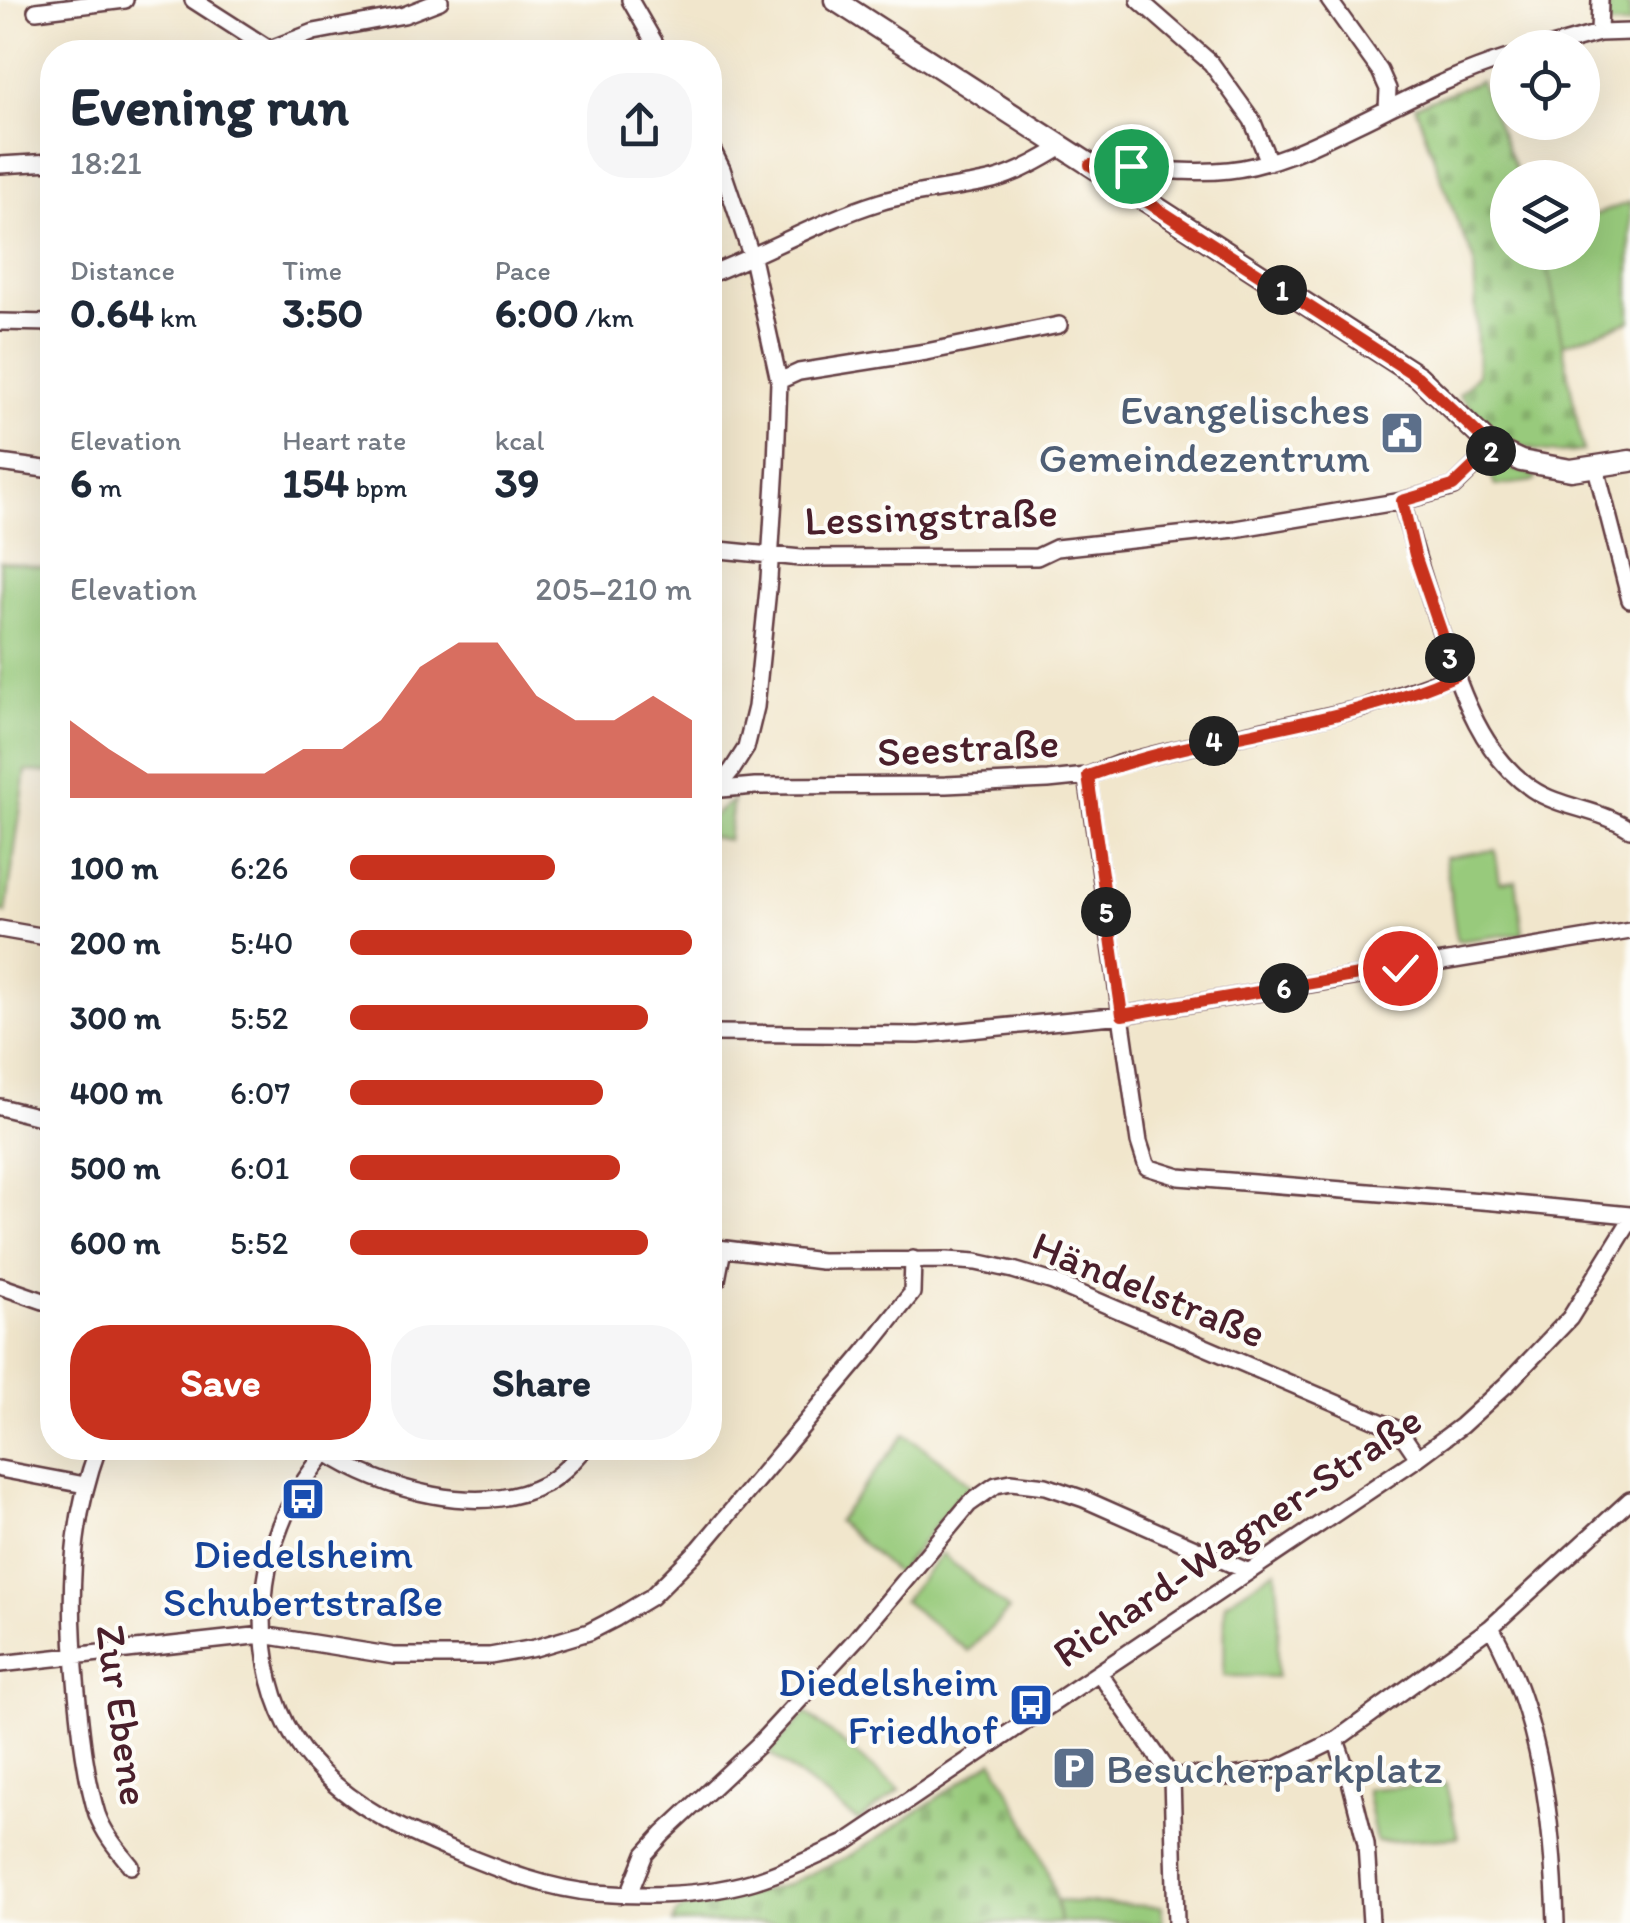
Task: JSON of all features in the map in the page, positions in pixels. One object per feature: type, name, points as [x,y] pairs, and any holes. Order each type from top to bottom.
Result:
[{"type":"street","points":[[36,11],[126,0]]},
{"type":"street","points":[[193,0],[255,40]]},
{"type":"street","points":[[630,0],[653,40]]},
{"type":"street","points":[[835,0],[1418,377],[1493,448],[1521,461],[1571,470],[1630,462]]},
{"type":"street","points":[[1139,0],[1211,63],[1252,120],[1269,162]]},
{"type":"street","points":[[1329,0],[1380,71],[1388,89],[1388,109]]},
{"type":"street","points":[[1599,30],[1600,0]]},
{"type":"street","points":[[296,40],[314,32],[404,14],[440,1]]},
{"type":"street","points":[[1600,34],[1630,32]]},
{"type":"street","points":[[1090,165],[1228,170],[1269,162],[1311,147],[1490,63]]},
{"type":"street","points":[[722,269],[829,220],[882,201],[998,179],[1062,148]]},
{"type":"street","points":[[0,165],[40,163]]},
{"type":"street","points":[[722,169],[752,258],[779,380],[770,556],[756,707],[746,748],[722,781]]},
{"type":"street","points":[[0,322],[40,322]]},
{"type":"street","points":[[779,380],[799,372],[1059,326]]},
{"type":"street","name":"Lessingstraße","points":[[722,551],[770,556],[1037,556],[1056,548],[1235,529],[1402,501],[1453,486],[1493,448]]},
{"type":"street","points":[[0,464],[40,469]]},
{"type":"street","points":[[1596,468],[1630,600]]},
{"type":"street","points":[[1402,501],[1415,555],[1456,675],[1486,739],[1534,791],[1605,815],[1630,830]]},
{"type":"street","name":"Seestraße","points":[[722,791],[755,786],[946,786],[1088,776],[1170,751],[1363,708],[1456,675]]},
{"type":"street","points":[[1088,776],[1139,1142],[1147,1167],[1179,1177],[1476,1200],[1630,1218]]},
{"type":"street","points":[[0,929],[40,936]]},
{"type":"street","points":[[722,1033],[919,1035],[1122,1015],[1630,931]]},
{"type":"street","points":[[0,1107],[40,1117]]},
{"type":"street","name":"Richard-Wagner-Straße","points":[[320,1460],[298,1489],[280,1526],[268,1574],[263,1635],[271,1685],[280,1711],[310,1760],[339,1788],[403,1830],[492,1868],[593,1893],[666,1894],[718,1889],[788,1869],[845,1843],[1418,1458],[1508,1384],[1570,1318],[1630,1218]]},
{"type":"street","name":"Händelstraße","points":[[722,1249],[820,1261],[976,1262],[1053,1282],[1399,1430],[1418,1458]]},
{"type":"street","points":[[0,1664],[263,1635],[394,1656],[476,1656],[535,1648],[589,1632],[650,1597],[680,1570],[912,1292],[913,1260]]},
{"type":"street","points":[[0,1286],[40,1300]]},
{"type":"street","name":"Zur Ebene","points":[[94,1460],[85,1486],[72,1567],[81,1735],[98,1814],[105,1831],[131,1866]]},
{"type":"street","points":[[339,1460],[370,1478],[467,1499],[516,1495],[541,1486],[573,1460]]},
{"type":"street","points":[[0,1469],[85,1486]]},
{"type":"street","points":[[629,1894],[645,1854],[662,1834],[757,1746],[856,1639],[969,1504],[996,1485],[1011,1482],[1046,1486],[1084,1498],[1247,1571]]},
{"type":"street","points":[[1172,1777],[1225,1777],[1274,1770],[1336,1740],[1490,1627],[1630,1500]]},
{"type":"street","points":[[1490,1627],[1506,1655],[1539,1760],[1552,1834],[1556,1923]]},
{"type":"street","points":[[1100,1674],[1172,1777],[1176,1923]]},
{"type":"street","points":[[1336,1740],[1350,1777],[1366,1844],[1371,1923]]},
{"type":"green space","points":[[1609,0],[1630,7],[1630,26],[1610,26]]},
{"type":"green space","points":[[1480,81],[1490,106],[1490,140],[1504,140],[1512,160],[1490,160],[1490,270],[1548,270],[1583,451],[1544,452],[1513,442],[1459,395],[1478,374],[1474,259],[1415,106]]},
{"type":"green space","points":[[1630,202],[1630,321],[1561,345],[1548,270],[1600,270],[1600,213]]},
{"type":"green space","points":[[1502,466],[1535,475],[1535,481],[1495,486],[1489,470]]},
{"type":"green space","points":[[0,561],[40,567],[40,772],[26,771],[6,913],[0,911]]},
{"type":"green space","points":[[733,800],[728,840],[722,839],[722,809]]},
{"type":"green space","points":[[1495,850],[1500,882],[1516,880],[1523,933],[1457,941],[1445,857]]},
{"type":"green space","points":[[905,1434],[971,1486],[897,1574],[837,1521]]},
{"type":"green space","points":[[942,1554],[1009,1610],[968,1651],[903,1601]]},
{"type":"green space","points":[[1276,1570],[1277,1677],[1224,1676],[1225,1603]]},
{"type":"green space","points":[[806,1713],[900,1790],[858,1821],[769,1753]]},
{"type":"green space","points":[[993,1760],[1043,1859],[1060,1923],[673,1923],[683,1908],[786,1885],[847,1857]]},
{"type":"green space","points":[[1446,1784],[1458,1837],[1376,1842],[1366,1789]]},
{"type":"green space","points":[[1057,1901],[1162,1907],[1162,1923],[1060,1923]]},
{"type":"place","name":"Evangelisches Gemeindezentrum","points":[[1402,433]]},
{"type":"place","name":"Diedelsheim Schubertstraße","points":[[303,1499]]},
{"type":"place","name":"Diedelsheim Friedhof","points":[[1031,1705]]},
{"type":"place","name":"Besucherparkplatz","points":[[1074,1768]]},
{"type":"route","points":[[1131,166],[1090,165],[1418,377],[1493,448],[1453,486],[1402,501],[1415,555],[1456,675],[1363,708],[1170,751],[1088,776],[1122,1015],[1400,968]]}]
